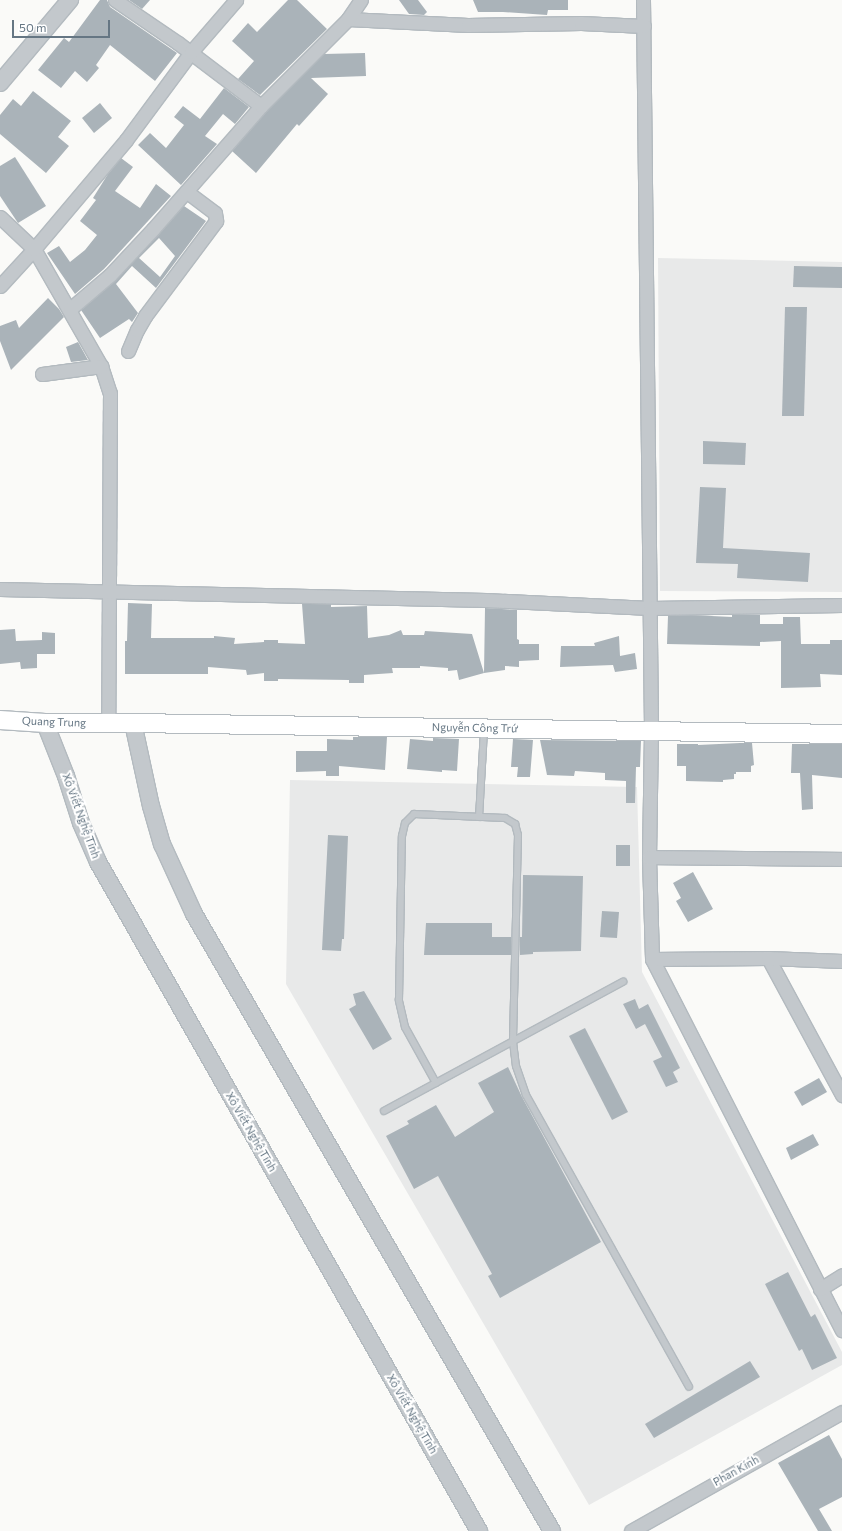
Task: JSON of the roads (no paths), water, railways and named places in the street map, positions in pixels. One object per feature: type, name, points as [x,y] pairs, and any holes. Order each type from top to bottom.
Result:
[{"type":"main road","name":"Quang Trung","points":[[0,720],[45,723],[108,724]]},
{"type":"main road","name":"Nguyễn Công Trứ","points":[[108,724],[132,723],[842,734]]},
{"type":"street","points":[[0,83],[70,0]]},
{"type":"street","points":[[115,0],[191,52],[261,106]]},
{"type":"street","points":[[0,286],[34,249],[126,140],[191,52],[236,0]]},
{"type":"street","points":[[70,309],[110,275],[261,106],[348,19],[361,0]]},
{"type":"street","points":[[643,0],[651,731],[649,857],[652,959],[842,1330]]},
{"type":"street","points":[[348,19],[468,25],[581,23],[644,26]]},
{"type":"street","points":[[128,351],[145,316],[216,221],[216,216],[213,212],[186,191]]},
{"type":"street","points":[[0,217],[34,249],[70,309],[101,366],[110,393],[108,724]]},
{"type":"street","points":[[42,374],[101,366]]},
{"type":"street","points":[[0,589],[486,600],[650,608],[842,605]]},
{"type":"street","name":"Xô Viết Nghệ Tĩnh","points":[[45,723],[66,776],[81,823],[98,862],[478,1531]]},
{"type":"street","points":[[132,723],[151,806],[162,844],[194,914],[552,1531]]},
{"type":"street","points":[[649,857],[842,859]]},
{"type":"street","points":[[652,959],[768,958],[842,961]]},
{"type":"street","points":[[768,958],[842,1094]]},
{"type":"street","points":[[820,1289],[842,1276]]},
{"type":"street","name":"Phan Kính","points":[[631,1531],[842,1412]]},
{"type":"lane","points":[[479,817],[484,728]]},
{"type":"lane","points":[[436,1083],[405,1027],[399,1000],[402,836],[406,823],[414,814],[505,818],[515,824],[518,835],[513,1042],[516,1066],[526,1095],[689,1387]]},
{"type":"lane","points":[[384,1111],[623,982]]}]
